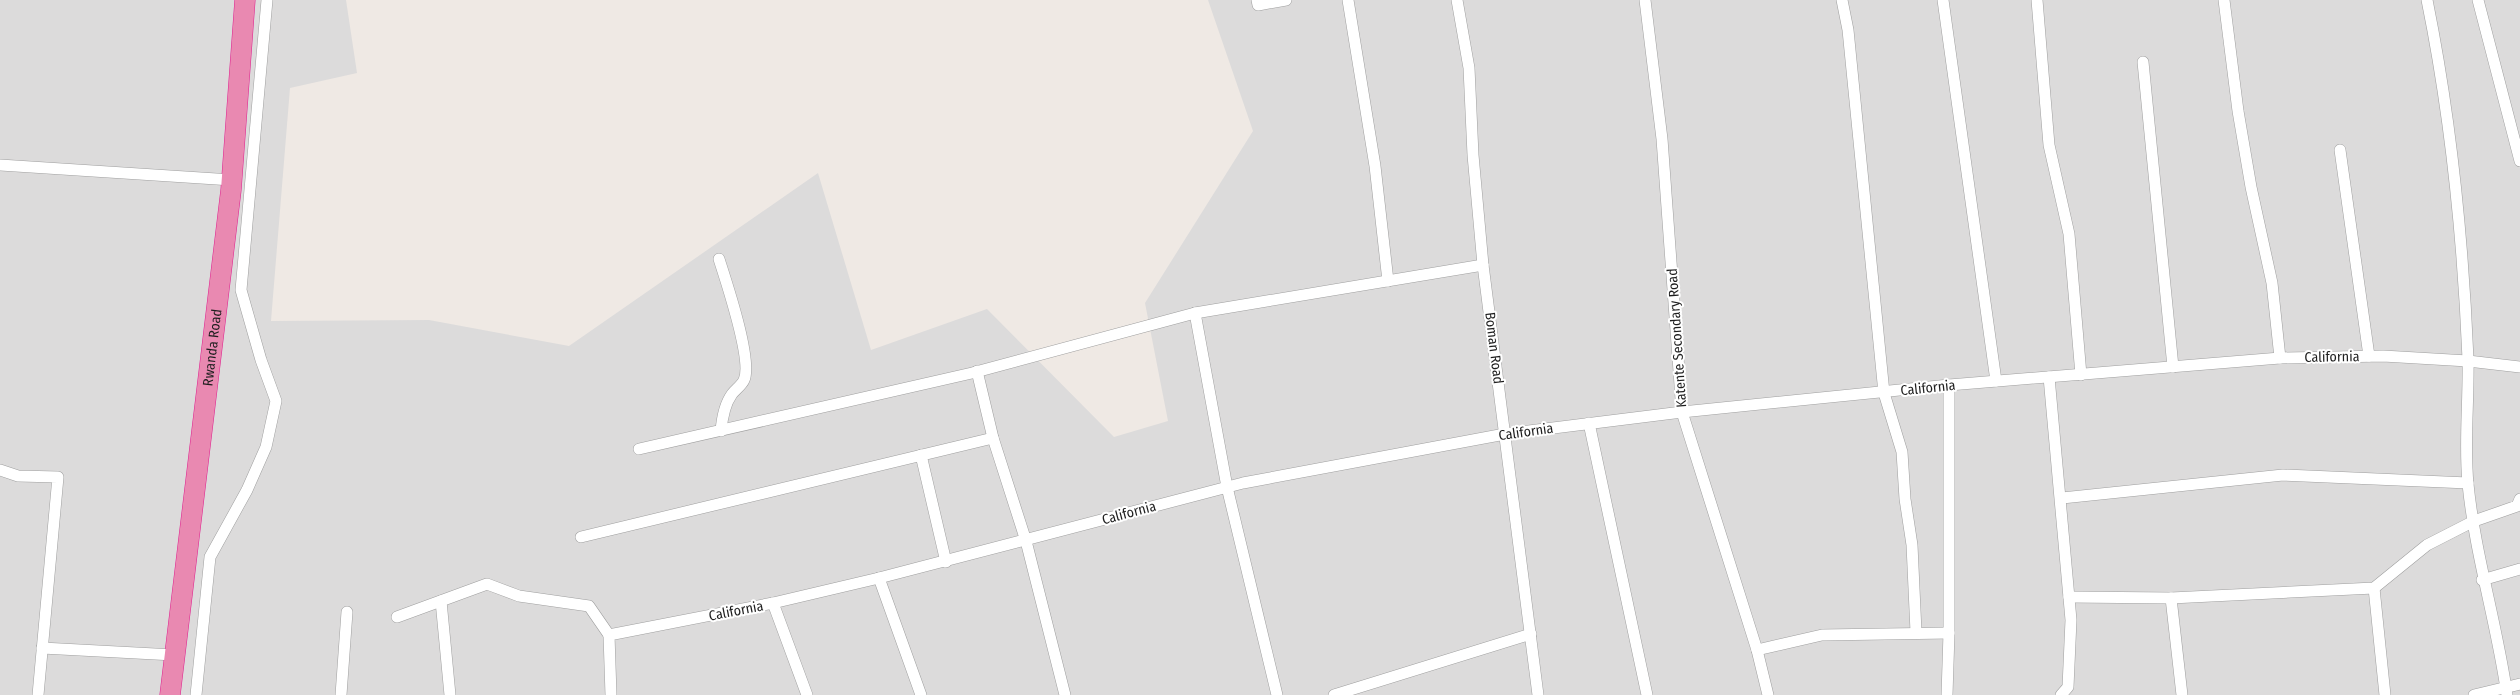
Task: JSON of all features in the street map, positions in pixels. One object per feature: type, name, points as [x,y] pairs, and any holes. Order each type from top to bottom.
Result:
[{"type":"highway","name":"Rwanda Road","points":[[170,695],[232,180],[245,0]]},
{"type":"street","points":[[196,695],[210,557],[246,490],[266,447],[276,401],[261,360],[241,290],[267,0]]},
{"type":"street","points":[[1257,0],[1258,5],[1286,0]]},
{"type":"street","points":[[1348,0],[1375,166],[1388,281]]},
{"type":"street","name":"Boman Road","points":[[1457,0],[1469,68],[1473,155],[1483,265],[1532,634],[1538,695]]},
{"type":"street","name":"Katente Secondary Road","points":[[1645,0],[1662,139],[1682,412],[1757,650],[1768,695]]},
{"type":"street","points":[[1842,0],[1848,30],[1884,392],[1902,452],[1905,499],[1912,545],[1916,632]]},
{"type":"street","points":[[1943,0],[1996,381]]},
{"type":"street","points":[[2037,0],[2049,145],[2069,234],[2081,375]]},
{"type":"street","points":[[2224,0],[2239,120],[2251,187],[2272,283],[2280,358]]},
{"type":"street","points":[[2427,0],[2451,150],[2463,264],[2468,361],[2468,483],[2482,580],[2506,691]]},
{"type":"street","points":[[2478,0],[2519,157]]},
{"type":"street","points":[[2143,62],[2173,367]]},
{"type":"street","points":[[2340,150],[2369,356]]},
{"type":"street","points":[[0,165],[232,180]]},
{"type":"street","points":[[719,259],[736,308],[737,325],[746,362],[745,379],[730,397],[722,417],[721,431]]},
{"type":"street","points":[[639,449],[978,371],[1195,313],[1483,265]]},
{"type":"street","points":[[1195,313],[1227,487],[1276,695]]},
{"type":"street","name":"California","points":[[609,635],[774,603],[946,562],[1227,487],[1505,434],[1682,412],[1949,385],[2280,358],[2369,356],[2468,361],[2520,367]]},
{"type":"street","points":[[978,371],[993,438],[1026,541],[1065,695]]},
{"type":"street","points":[[2049,377],[2062,498],[2071,620],[2068,687],[2061,695]]},
{"type":"street","points":[[1947,695],[1949,633],[1949,385]]},
{"type":"street","points":[[1589,424],[1647,695]]},
{"type":"street","points":[[580,537],[993,438]]},
{"type":"street","points":[[920,456],[946,562]]},
{"type":"street","points":[[0,470],[18,476],[58,477],[38,695]]},
{"type":"street","points":[[2062,498],[2284,476],[2468,483]]},
{"type":"street","points":[[2069,597],[2171,598],[2374,588],[2427,545],[2474,521],[2517,506],[2520,499]]},
{"type":"street","points":[[2482,580],[2520,569]]},
{"type":"street","points":[[879,578],[921,695]]},
{"type":"street","points":[[397,617],[487,584],[519,596],[589,606],[609,635],[611,695]]},
{"type":"street","points":[[2374,588],[2384,695]]},
{"type":"street","points":[[2171,598],[2182,695]]},
{"type":"street","points":[[441,601],[450,695]]},
{"type":"street","points":[[774,603],[807,695]]},
{"type":"street","points":[[341,695],[347,612]]},
{"type":"street","points":[[1757,650],[1822,635],[1916,632],[1949,633]]},
{"type":"street","points":[[1334,695],[1532,634]]},
{"type":"street","points":[[42,648],[174,655]]},
{"type":"street","points":[[2474,695],[2506,691],[2520,684]]},
{"type":"shaded area","points":[[0,0],[346,0],[357,73],[290,88],[271,321],[429,320],[569,346],[818,173],[871,350],[987,309],[1114,437],[1168,421],[1145,303],[1253,131],[1208,0],[2520,0],[2520,695],[0,695]]}]
